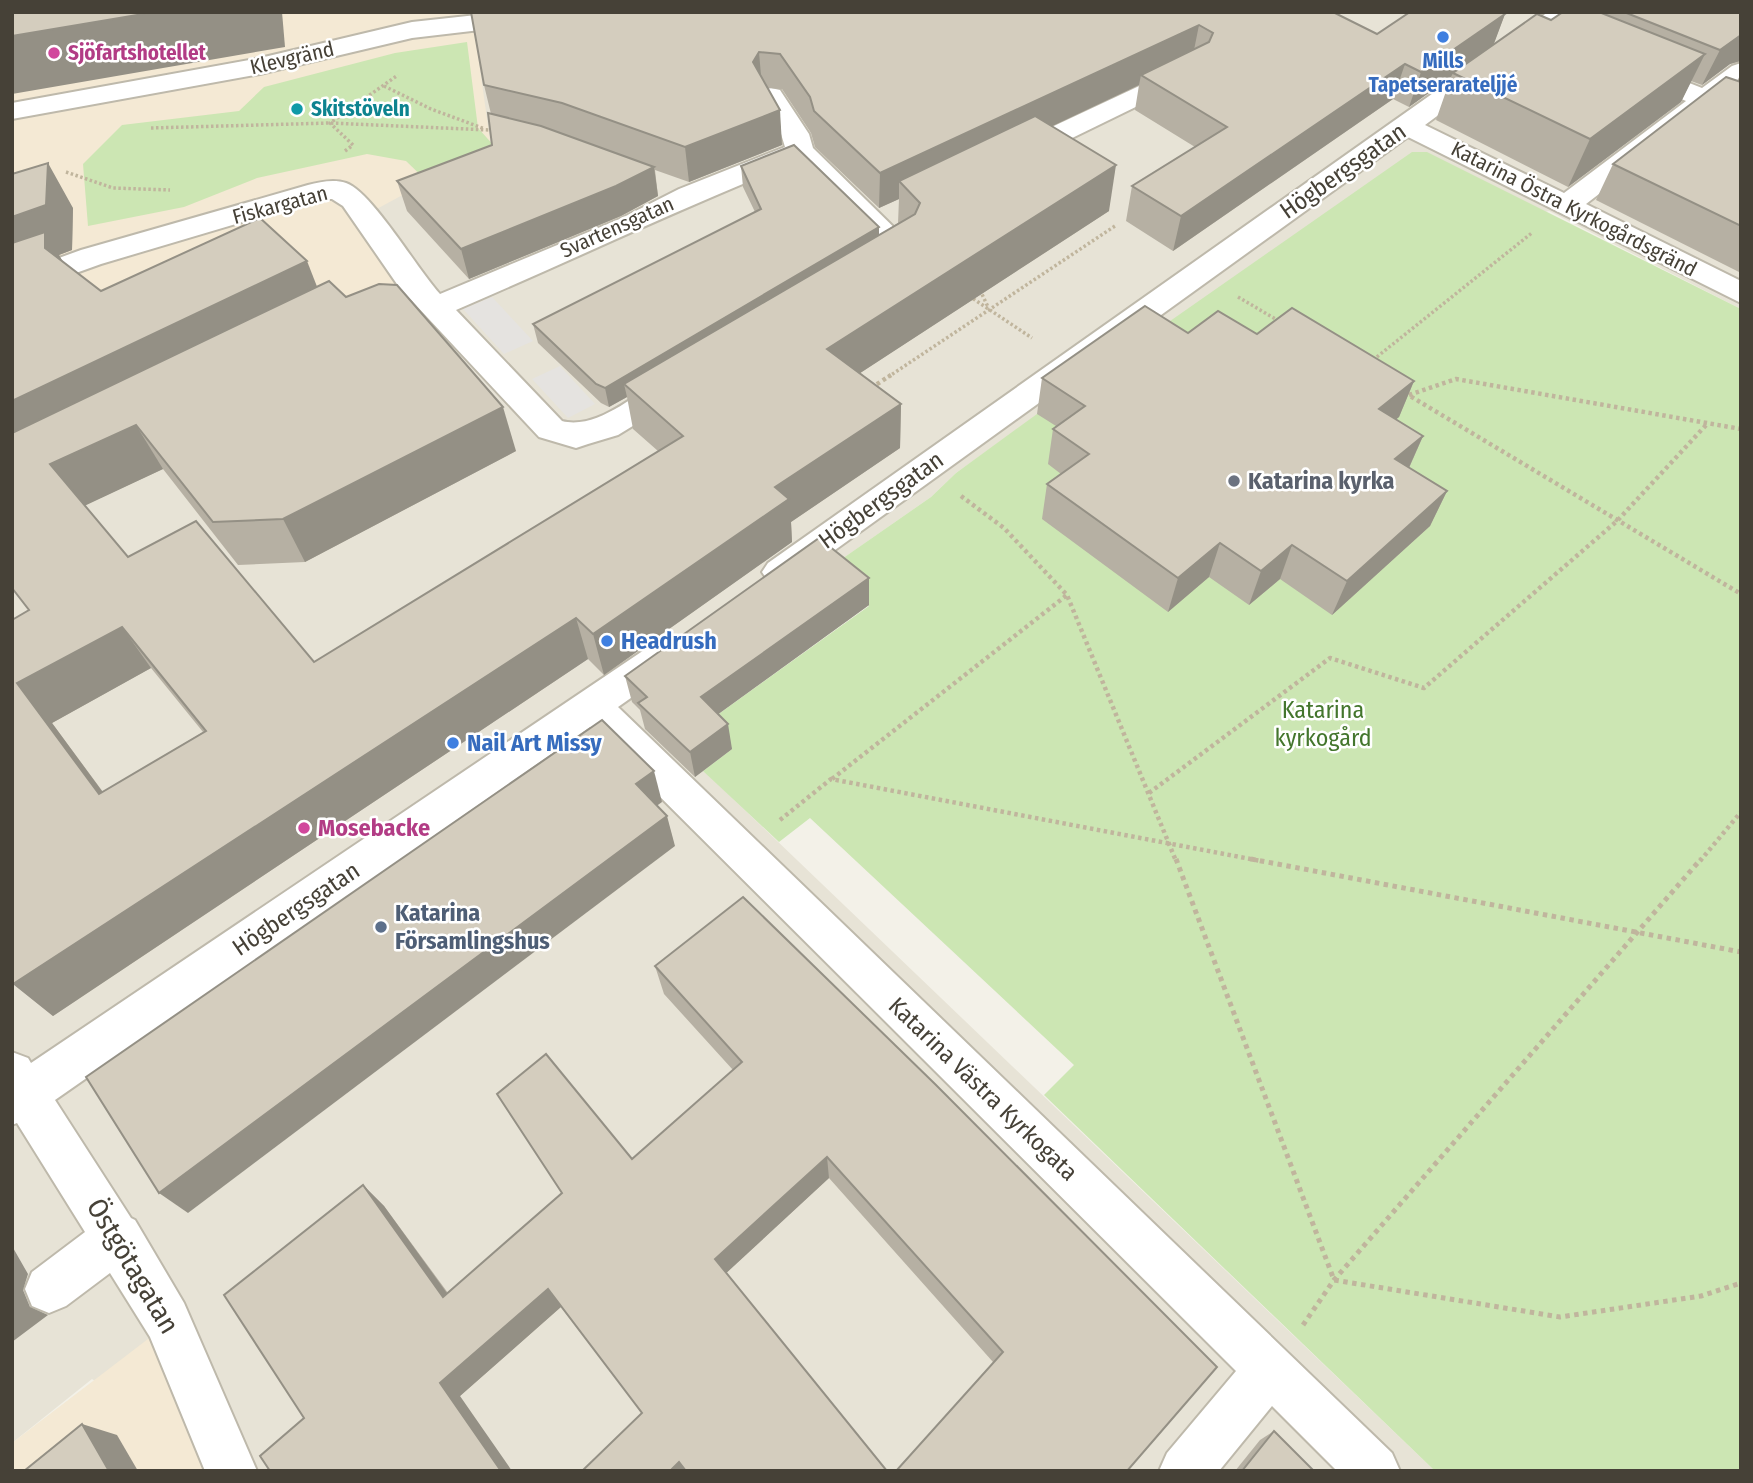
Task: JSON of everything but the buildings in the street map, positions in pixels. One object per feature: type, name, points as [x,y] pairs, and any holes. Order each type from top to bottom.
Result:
[{"type":"street","name":"Klevgränd","points":[[12,111],[260,66],[412,30],[573,12]]},
{"type":"street","name":"Högbergsgatan","points":[[759,587],[1565,12]]},
{"type":"street","points":[[1511,20],[1561,41]]},
{"type":"street","points":[[1608,60],[1741,114]]},
{"type":"street","points":[[996,164],[1191,70]]},
{"type":"street","points":[[1567,205],[1741,71]]},
{"type":"street","points":[[771,96],[795,134],[800,151],[887,218],[902,250],[855,278]]},
{"type":"street","name":"Katarina Östra Kyrkogårdsgränd","points":[[1407,126],[1741,293]]},
{"type":"street","name":"Svartensgatan","points":[[436,307],[632,224],[689,194],[800,151]]},
{"type":"street","points":[[650,180],[689,194]]},
{"type":"street","name":"Fiskargatan","points":[[12,286],[91,257],[318,191],[338,190],[353,200],[398,286],[436,307],[551,429],[576,436],[606,427],[701,370]]},
{"type":"street","name":"Högbergsgatan","points":[[17,1090],[593,706],[692,635]]},
{"type":"street","name":"Katarina Västra Kyrkogata","points":[[593,706],[1374,1471]]},
{"type":"street","name":"Östgötagatan","points":[[17,1090],[118,1237],[176,1337],[231,1471]]},
{"type":"street","points":[[49,1289],[118,1237]]},
{"type":"street","points":[[1185,1471],[1269,1371]]},
{"type":"path","points":[[330,123],[406,69]]},
{"type":"path","points":[[150,128],[330,123],[489,130],[431,109],[383,85]]},
{"type":"path","points":[[330,123],[352,145],[336,158]]},
{"type":"path","points":[[65,172],[113,188],[225,193],[236,217]]},
{"type":"path","points":[[1372,360],[1567,205]]},
{"type":"path","points":[[864,392],[1115,226]]},
{"type":"path","points":[[902,250],[1028,335]]},
{"type":"path","points":[[1196,273],[1291,328]]},
{"type":"path","points":[[974,286],[983,292],[988,309]]},
{"type":"path","points":[[1409,395],[1456,379],[1741,429]]},
{"type":"path","points":[[1397,388],[1741,594]]},
{"type":"path","points":[[1149,793],[1331,658],[1424,688],[1617,521],[1707,423]]},
{"type":"path","points":[[924,469],[1004,528],[1067,595],[1170,844],[1335,1280]]},
{"type":"path","points":[[740,850],[1067,595]]},
{"type":"path","points":[[831,779],[1741,952]]},
{"type":"path","points":[[1269,1371],[1335,1280],[1639,933],[1741,812]]},
{"type":"path","points":[[1335,1280],[1560,1317],[1701,1296],[1741,1283]]},
{"type":"shaded area","points":[[81,12],[602,12],[474,27],[491,147],[362,217],[407,279],[12,478],[12,27]]},
{"type":"shaded area","points":[[602,12],[1741,12],[1741,309],[1549,211],[1214,292],[956,473],[931,497],[634,704],[1435,1471],[225,1471],[92,1379],[12,1443],[12,478],[362,217],[473,27]]},
{"type":"shaded area","points":[[492,297],[533,341],[504,354],[463,309]]},
{"type":"shaded area","points":[[560,366],[595,404],[568,418],[532,379]]},
{"type":"shaded area","points":[[161,1329],[225,1471],[12,1471],[12,1443]]},
{"type":"green space","points":[[467,42],[478,128],[505,158],[434,188],[406,161],[367,154],[257,178],[184,207],[88,226],[83,164],[122,125],[239,111],[264,87],[395,53]]},
{"type":"green space","name":"Katarina kyrkogård","points":[[1412,152],[1427,152],[1741,309],[1741,1471],[1435,1471],[1044,1095],[1074,1065],[810,818],[779,842],[703,771],[732,749],[706,723],[869,606],[826,570],[931,497],[956,473],[1037,414]]},
{"type":"place","name":"Mills Tapetserarateljjé","points":[[1443,37]]},
{"type":"place","name":"Sjöfartshotellet","points":[[54,53]]},
{"type":"place","name":"Skitstöveln","points":[[297,109]]},
{"type":"place","name":"Katarina kyrka","points":[[1234,481]]},
{"type":"place","name":"Headrush","points":[[607,641]]},
{"type":"place","name":"Nail Art Missy","points":[[453,743]]},
{"type":"place","name":"Mosebacke","points":[[304,828]]},
{"type":"place","name":"Katarina Församlingshus","points":[[381,927]]}]
